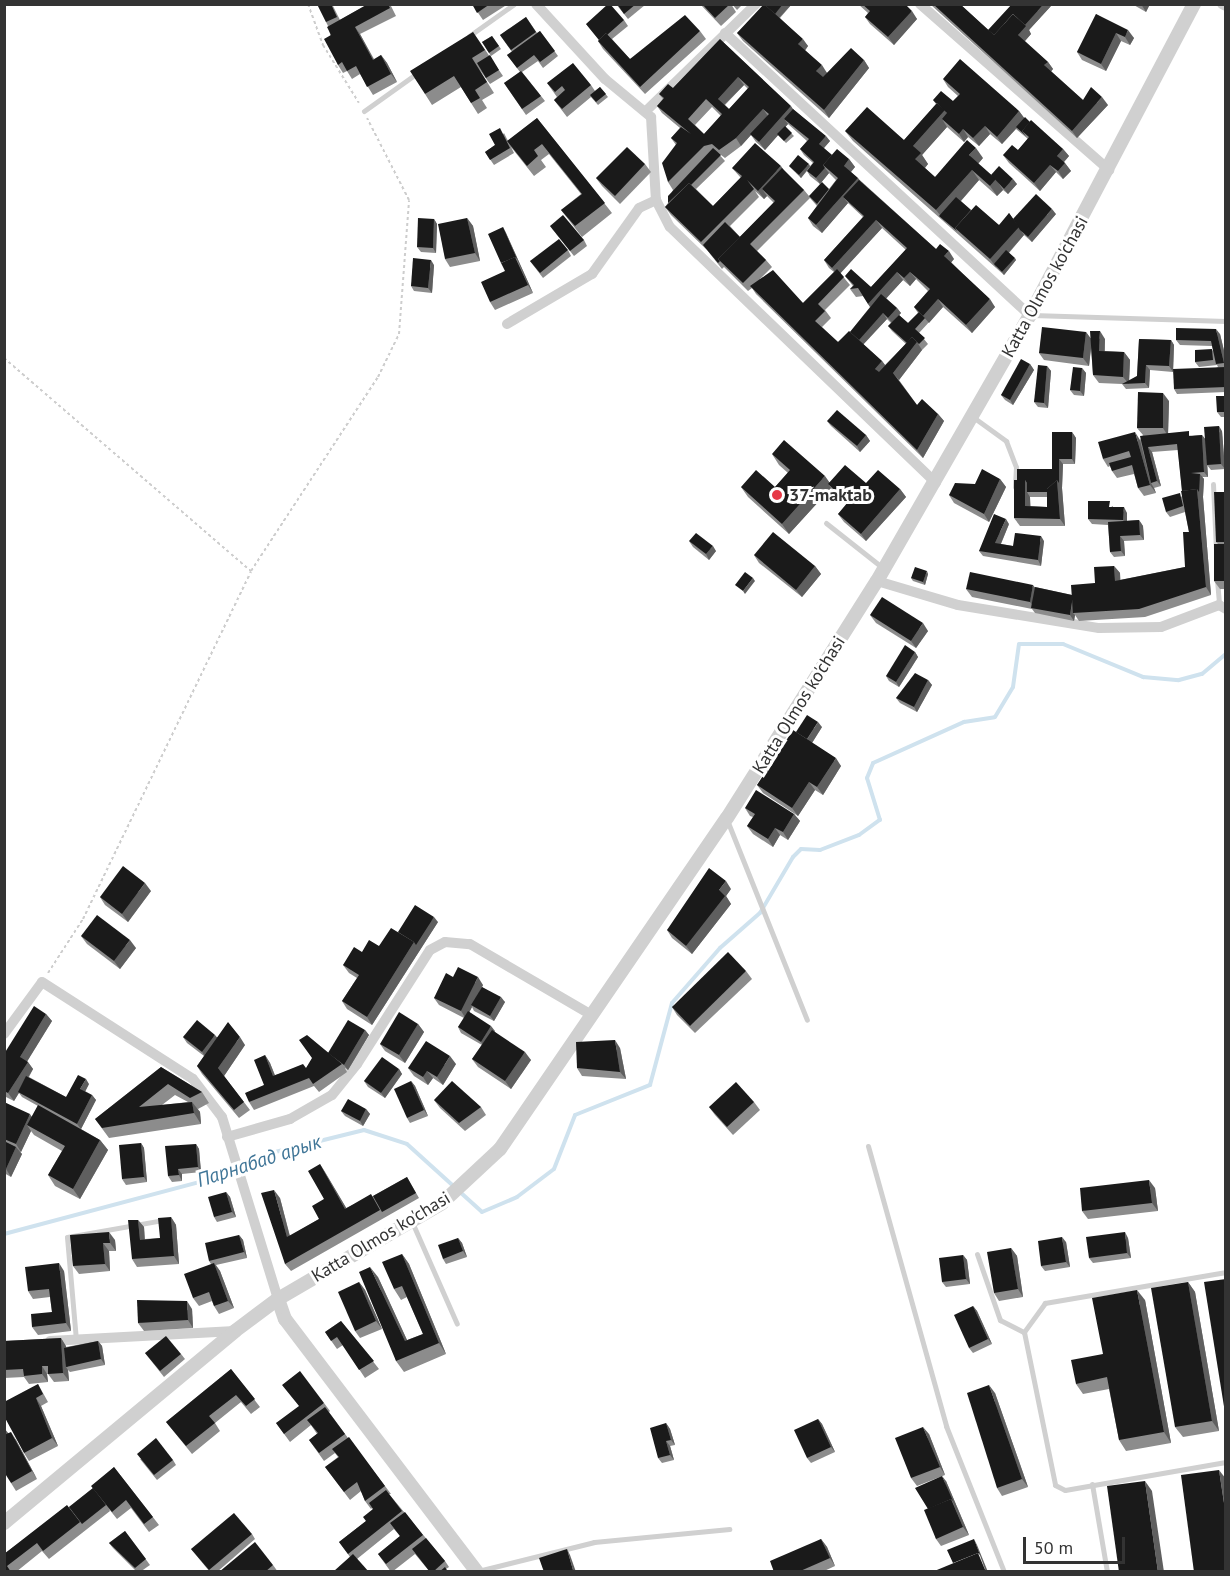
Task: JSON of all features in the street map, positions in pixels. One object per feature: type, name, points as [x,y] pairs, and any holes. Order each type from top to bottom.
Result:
[{"type":"street","points":[[647,110],[756,4]]},
{"type":"street","points":[[920,4],[1109,170]]},
{"type":"street","name":"Katta Olmos ko'chasi","points":[[4,1523],[235,1331],[278,1299],[442,1203],[470,1180],[500,1149],[590,1014],[727,818],[881,575],[974,417],[1030,315],[1109,170],[1194,4]]},
{"type":"street","points":[[541,7],[632,105],[647,110]]},
{"type":"street","points":[[725,33],[1030,315]]},
{"type":"street","points":[[647,110],[658,162],[656,200],[670,227],[936,483]]},
{"type":"street","points":[[507,324],[592,274],[639,208],[656,200]]},
{"type":"street","points":[[881,575],[958,605],[1099,628],[1161,627],[1222,607]]},
{"type":"street","points":[[227,1137],[290,1119],[332,1095],[357,1064],[430,950],[445,942],[470,944],[590,1014]]},
{"type":"street","points":[[4,1034],[42,982],[193,1079],[216,1107],[285,1319],[477,1571]]},
{"type":"street","points":[[40,1341],[235,1331]]},
{"type":"lane","points":[[458,44],[514,4]]},
{"type":"lane","points":[[364,111],[430,64]]},
{"type":"lane","points":[[1030,315],[1226,321]]},
{"type":"lane","points":[[974,417],[1001,435],[1012,453],[1014,494]]},
{"type":"lane","points":[[1214,484],[1217,561]]},
{"type":"lane","points":[[826,523],[881,575]]},
{"type":"lane","points":[[1217,572],[1222,607]]},
{"type":"lane","points":[[727,818],[807,1020]]},
{"type":"lane","points":[[868,1146],[946,1426],[1004,1572]]},
{"type":"lane","points":[[76,1340],[67,1237],[163,1220]]},
{"type":"lane","points":[[411,1221],[457,1323]]},
{"type":"lane","points":[[977,1254],[1000,1320],[1024,1332]]},
{"type":"lane","points":[[1226,1272],[1045,1303],[1024,1332],[1055,1485],[1065,1490],[1226,1462]]},
{"type":"lane","points":[[1092,1484],[1107,1572]]},
{"type":"lane","points":[[477,1571],[534,1552],[594,1542],[729,1529]]},
{"type":"path","points":[[42,982],[82,919],[251,571],[378,377],[399,334],[409,200],[364,111],[322,45],[308,4]]},
{"type":"path","points":[[4,358],[251,571]]},
{"type":"building","points":[[317,4],[331,4],[337,17],[326,22]]},
{"type":"building","points":[[368,4],[388,4],[390,8],[355,27],[373,60],[381,55],[391,74],[367,87],[356,66],[347,71],[342,62],[338,65],[324,39],[331,35],[327,27]]},
{"type":"building","points":[[472,4],[490,4],[477,13]]},
{"type":"building","points":[[608,4],[624,20],[599,40],[586,24]]},
{"type":"building","points":[[617,4],[636,4],[624,14]]},
{"type":"building","points":[[702,4],[730,4],[715,18]]},
{"type":"building","points":[[764,4],[803,39],[798,44],[822,65],[816,71],[823,77],[851,48],[864,60],[824,110],[737,33]]},
{"type":"building","points":[[783,4],[775,14],[766,6]]},
{"type":"building","points":[[862,4],[905,4],[912,11],[888,37],[865,17],[870,11]]},
{"type":"building","points":[[933,4],[960,4],[994,35],[1013,14],[1026,26],[1018,35],[1048,62],[1044,65],[1083,100],[1091,87],[1102,97],[1072,131]]},
{"type":"building","points":[[1012,4],[1044,4],[1025,25],[1013,14],[994,35],[988,30]]},
{"type":"building","points":[[1096,14],[1128,30],[1125,37],[1116,33],[1101,64],[1077,52]]},
{"type":"building","points":[[685,15],[700,31],[640,87],[598,41],[606,33],[630,59]]},
{"type":"building","points":[[526,17],[536,32],[511,50],[500,35]]},
{"type":"building","points":[[540,31],[555,51],[540,62],[534,55],[517,68],[507,55]]},
{"type":"building","points":[[473,32],[485,50],[472,58],[487,82],[475,90],[480,98],[471,103],[454,76],[425,94],[410,71]]},
{"type":"building","points":[[492,36],[499,46],[489,53],[482,42]]},
{"type":"building","points":[[720,39],[791,106],[759,142],[750,134],[769,114],[763,109],[736,138],[719,150],[712,144],[704,146],[668,182],[662,163],[677,143],[671,138],[681,127],[691,134],[657,106],[664,98],[659,94],[668,84],[673,88]],"holes":[[[738,77],[749,87],[729,109],[718,99]],[[706,99],[722,114],[704,134],[688,119]]]},
{"type":"building","points":[[490,55],[499,70],[486,78],[477,63]]},
{"type":"building","points":[[960,59],[1019,111],[997,137],[985,126],[973,138],[963,129],[959,134],[942,119],[947,113],[933,100],[941,91],[953,101],[960,94],[943,79]]},
{"type":"building","points":[[573,63],[591,85],[562,109],[554,100],[565,90],[562,86],[555,92],[547,83]]},
{"type":"building","points":[[521,71],[541,96],[522,109],[504,83]]},
{"type":"building","points":[[600,87],[606,94],[596,102],[590,95]]},
{"type":"building","points":[[937,103],[945,110],[913,146],[921,153],[915,159],[935,177],[967,140],[976,148],[969,155],[996,179],[990,186],[972,170],[936,210],[845,131],[867,107],[904,140]]},
{"type":"building","points":[[793,109],[826,136],[819,144],[832,155],[816,178],[807,171],[814,162],[800,149],[809,139],[784,119]]},
{"type":"building","points":[[1025,117],[1030,122],[1022,131],[1026,136],[1016,127]]},
{"type":"building","points":[[537,118],[605,203],[575,226],[561,210],[582,194],[542,144],[534,150],[538,156],[527,166],[507,141]]},
{"type":"building","points":[[1031,120],[1063,149],[1057,156],[1065,163],[1058,171],[1050,165],[1034,183],[1003,155],[1012,145],[1018,150],[1029,137],[1022,131]]},
{"type":"building","points":[[785,126],[792,133],[784,141],[777,134]]},
{"type":"building","points":[[500,128],[510,148],[490,160],[485,152],[495,145],[489,134]]},
{"type":"building","points":[[755,143],[781,166],[758,191],[747,180],[754,189],[701,242],[665,207],[689,183],[713,206],[742,176],[732,168]]},
{"type":"building","points":[[627,147],[645,164],[615,196],[596,178]]},
{"type":"building","points":[[713,148],[721,155],[691,185],[689,183],[668,203],[668,196]]},
{"type":"building","points":[[837,149],[849,159],[844,166],[858,178],[816,225],[808,218],[838,178],[823,165]]},
{"type":"building","points":[[798,155],[809,164],[799,175],[789,166]]},
{"type":"building","points":[[999,166],[1013,179],[1004,189],[991,175]]},
{"type":"building","points":[[782,168],[804,190],[750,244],[766,260],[743,283],[718,259],[775,201],[762,189]]},
{"type":"building","points":[[859,180],[936,249],[940,244],[949,251],[944,256],[990,299],[966,325],[938,299],[923,316],[914,307],[930,289],[910,272],[904,278],[897,272],[868,304],[858,288],[850,289],[854,285],[845,276],[851,269],[871,287],[907,248],[876,220],[832,268],[824,260],[864,216],[843,197]]},
{"type":"building","points":[[822,182],[829,189],[817,204],[809,196]]},
{"type":"building","points":[[1036,194],[1052,209],[1028,237],[1013,219]]},
{"type":"building","points":[[956,197],[971,210],[955,228],[957,231],[939,216]]},
{"type":"building","points":[[976,205],[999,225],[1009,213],[1019,227],[990,259],[955,228]]},
{"type":"building","points":[[563,215],[584,240],[570,251],[550,226]]},
{"type":"building","points":[[418,218],[434,219],[433,248],[417,247]]},
{"type":"building","points":[[467,218],[475,253],[445,259],[438,224]]},
{"type":"building","points":[[725,222],[740,237],[718,259],[720,261],[718,263],[703,245]]},
{"type":"building","points":[[503,227],[517,259],[515,257],[501,263],[488,234]]},
{"type":"building","points":[[559,239],[568,250],[540,273],[530,261]]},
{"type":"building","points":[[1006,250],[1015,258],[1002,272],[994,264]]},
{"type":"building","points":[[515,257],[528,285],[490,302],[481,282],[505,271],[501,263]]},
{"type":"building","points":[[413,258],[431,260],[428,288],[411,286]]},
{"type":"building","points":[[837,269],[844,277],[818,304],[825,311],[815,321],[838,342],[849,331],[882,361],[875,369],[879,372],[912,337],[917,342],[893,373],[917,405],[922,399],[938,414],[917,450],[750,286],[773,270],[803,303]]},
{"type":"building","points":[[881,294],[897,308],[888,318],[883,313],[859,340],[850,332]]},
{"type":"building","points":[[919,312],[925,318],[915,329],[925,338],[919,344],[912,337],[907,343],[888,326],[899,315],[908,323]]},
{"type":"building","points":[[1042,327],[1086,332],[1083,358],[1039,353]]},
{"type":"building","points":[[1176,328],[1216,329],[1224,363],[1216,364],[1211,341],[1176,340]]},
{"type":"building","points":[[1090,331],[1100,331],[1099,351],[1124,352],[1123,377],[1093,375]]},
{"type":"building","points":[[1139,339],[1171,340],[1169,366],[1146,365],[1145,383],[1122,384],[1137,376]]},
{"type":"building","points":[[1212,349],[1213,360],[1195,362],[1195,350]]},
{"type":"building","points":[[1021,359],[1030,364],[1010,400],[1001,395]]},
{"type":"building","points":[[1038,365],[1047,366],[1044,403],[1034,402]]},
{"type":"building","points":[[1073,367],[1082,368],[1080,391],[1070,390]]},
{"type":"building","points":[[1226,367],[1226,387],[1174,389],[1173,369]]},
{"type":"building","points":[[1138,392],[1163,393],[1163,428],[1137,428]]},
{"type":"building","points":[[1216,396],[1226,396],[1226,412],[1217,412]]},
{"type":"building","points":[[837,410],[866,435],[857,446],[827,421]]},
{"type":"building","points":[[1219,426],[1221,464],[1207,465],[1204,427]]},
{"type":"building","points":[[1189,431],[1189,436],[1202,435],[1204,472],[1191,473],[1200,474],[1199,492],[1197,489],[1182,491],[1177,444],[1148,447],[1157,481],[1151,483],[1140,436]]},
{"type":"building","points":[[1052,432],[1072,432],[1072,459],[1059,459],[1059,483],[1057,480],[1047,489],[1047,492],[1027,492],[1025,480],[1017,480],[1017,469],[1052,469]]},
{"type":"building","points":[[1135,432],[1150,485],[1138,488],[1132,465],[1112,471],[1109,463],[1131,457],[1129,451],[1103,459],[1098,442]]},
{"type":"building","points":[[784,440],[825,476],[782,524],[741,487],[756,470],[775,487],[790,470],[772,454]]},
{"type":"building","points":[[845,465],[866,483],[878,470],[900,489],[861,534],[838,514],[848,502],[828,484]]},
{"type":"building","points":[[982,469],[1000,479],[984,514],[949,495],[955,483],[975,484]]},
{"type":"building","points":[[1014,480],[1025,480],[1025,506],[1047,507],[1047,489],[1057,480],[1060,519],[1014,518]]},
{"type":"building","points":[[1197,489],[1206,587],[1139,609],[1073,613],[1071,585],[1095,583],[1094,567],[1114,566],[1115,581],[1185,567],[1183,532],[1189,532],[1181,491]]},
{"type":"building","points":[[1214,492],[1226,492],[1226,542],[1216,542]]},
{"type":"building","points":[[1180,493],[1183,506],[1166,512],[1162,498]]},
{"type":"building","points":[[1088,501],[1110,501],[1109,507],[1124,507],[1123,520],[1088,519]]},
{"type":"building","points":[[994,514],[1006,519],[995,543],[1013,546],[1015,533],[1041,536],[1038,560],[979,551]]},
{"type":"building","points":[[1139,520],[1140,535],[1120,536],[1121,551],[1110,552],[1108,522]]},
{"type":"building","points":[[773,532],[815,566],[796,590],[754,555]]},
{"type":"building","points":[[696,533],[713,546],[706,554],[689,541]]},
{"type":"building","points":[[1214,544],[1226,544],[1226,581],[1214,581]]},
{"type":"building","points":[[915,567],[927,571],[923,582],[911,578]]},
{"type":"building","points":[[745,572],[753,578],[743,591],[735,585]]},
{"type":"building","points":[[970,572],[1033,585],[1030,602],[966,589]]},
{"type":"building","points":[[1035,587],[1072,595],[1070,615],[1031,608]]},
{"type":"building","points":[[882,597],[923,623],[911,641],[870,615]]},
{"type":"building","points":[[905,645],[915,652],[896,682],[886,676]]},
{"type":"building","points":[[915,673],[928,680],[914,707],[896,698]]},
{"type":"building","points":[[807,715],[818,722],[807,739],[796,732]]},
{"type":"building","points":[[793,730],[836,758],[817,787],[809,782],[792,808],[757,785]]},
{"type":"building","points":[[756,790],[794,814],[783,832],[775,828],[768,839],[747,826],[755,814],[745,808]]},
{"type":"building","points":[[123,866],[145,883],[122,914],[100,897]]},
{"type":"building","points":[[709,868],[726,881],[719,890],[725,896],[686,946],[667,930]]},
{"type":"building","points":[[415,905],[434,917],[416,945],[398,932]]},
{"type":"building","points":[[97,915],[130,940],[114,961],[81,936]]},
{"type":"building","points":[[391,928],[414,942],[367,1017],[342,1001],[359,975],[343,965],[354,947],[362,952],[369,940],[379,946]]},
{"type":"building","points":[[728,952],[746,971],[690,1026],[672,1007]]},
{"type":"building","points":[[458,967],[478,977],[461,1011],[434,998],[446,973],[453,977]]},
{"type":"building","points":[[482,987],[501,997],[490,1016],[471,1005]]},
{"type":"building","points":[[34,1006],[46,1014],[20,1057],[28,1062],[8,1093],[4,1091],[4,1054]]},
{"type":"building","points":[[468,1011],[491,1026],[481,1042],[458,1027]]},
{"type":"building","points":[[399,1012],[418,1024],[399,1055],[380,1044]]},
{"type":"building","points":[[197,1020],[215,1035],[202,1052],[183,1037]]},
{"type":"building","points":[[348,1020],[365,1030],[344,1065],[328,1053]]},
{"type":"building","points":[[228,1022],[240,1037],[218,1068],[244,1102],[234,1110],[197,1066]]},
{"type":"building","points":[[492,1030],[525,1052],[505,1081],[472,1059]]},
{"type":"building","points":[[307,1035],[342,1064],[313,1084],[309,1078],[249,1102],[245,1093],[264,1085],[254,1060],[265,1055],[273,1076],[303,1064],[306,1068],[312,1058],[299,1040]]},
{"type":"building","points":[[615,1040],[620,1072],[577,1068],[576,1042]]},
{"type":"building","points":[[426,1041],[450,1056],[437,1077],[427,1071],[423,1077],[408,1068]]},
{"type":"building","points":[[382,1057],[399,1069],[381,1093],[364,1081]]},
{"type":"building","points":[[161,1067],[202,1092],[190,1098],[168,1084],[139,1107],[192,1102],[194,1113],[102,1128],[95,1119]]},
{"type":"building","points":[[78,1075],[86,1079],[80,1089],[92,1095],[77,1124],[18,1092],[26,1076],[66,1097]]},
{"type":"building","points":[[411,1081],[424,1110],[407,1118],[394,1089]]},
{"type":"building","points":[[452,1081],[481,1107],[459,1123],[434,1100]]},
{"type":"building","points":[[736,1082],[754,1102],[727,1127],[709,1107]]},
{"type":"building","points":[[348,1099],[366,1109],[360,1121],[341,1111]]},
{"type":"building","points":[[4,1102],[30,1114],[16,1144],[4,1139]]},
{"type":"building","points":[[38,1105],[100,1140],[73,1189],[48,1175],[65,1146],[27,1125]]},
{"type":"building","points":[[4,1141],[16,1147],[6,1169],[4,1168]]},
{"type":"building","points":[[141,1143],[144,1177],[122,1179],[119,1145]]},
{"type":"building","points":[[196,1144],[198,1167],[178,1169],[179,1175],[168,1176],[165,1146]]},
{"type":"building","points":[[320,1164],[345,1209],[371,1194],[380,1210],[285,1264],[261,1193],[274,1190],[287,1237],[319,1219],[312,1206],[324,1199],[308,1171]]},
{"type":"building","points":[[407,1177],[416,1193],[382,1212],[373,1196]]},
{"type":"building","points":[[1149,1180],[1152,1203],[1082,1211],[1080,1188]]},
{"type":"building","points":[[226,1192],[232,1212],[214,1217],[208,1197]]},
{"type":"building","points":[[171,1217],[174,1256],[132,1259],[128,1220],[138,1220],[140,1240],[160,1238],[158,1218]]},
{"type":"building","points":[[109,1232],[110,1243],[103,1243],[105,1264],[73,1266],[70,1235]]},
{"type":"building","points":[[1125,1232],[1127,1253],[1089,1258],[1086,1237]]},
{"type":"building","points":[[239,1235],[244,1252],[209,1261],[205,1243]]},
{"type":"building","points":[[1062,1237],[1066,1262],[1041,1266],[1038,1241]]},
{"type":"building","points":[[458,1238],[463,1251],[443,1259],[438,1245]]},
{"type":"building","points":[[1011,1248],[1018,1289],[994,1293],[987,1252]]},
{"type":"building","points":[[402,1254],[439,1343],[396,1361],[359,1272],[370,1267],[405,1341],[423,1334],[402,1286],[394,1289],[382,1262]]},
{"type":"building","points":[[963,1255],[966,1279],[942,1282],[939,1258]]},
{"type":"building","points":[[59,1263],[66,1323],[32,1327],[31,1314],[52,1312],[49,1289],[28,1291],[25,1267]]},
{"type":"building","points":[[214,1263],[228,1301],[214,1306],[209,1292],[193,1298],[184,1274]]},
{"type":"building","points":[[1226,1279],[1226,1419],[1204,1282]]},
{"type":"building","points":[[359,1282],[376,1321],[355,1331],[338,1292]]},
{"type":"building","points":[[1188,1282],[1212,1421],[1175,1427],[1151,1288]]},
{"type":"building","points":[[1137,1290],[1164,1432],[1119,1440],[1107,1377],[1076,1384],[1071,1360],[1103,1354],[1092,1298]]},
{"type":"building","points":[[137,1300],[187,1301],[188,1320],[138,1323]]},
{"type":"building","points":[[973,1306],[988,1339],[969,1348],[954,1315]]},
{"type":"building","points":[[341,1321],[374,1361],[359,1370],[337,1337],[331,1341],[325,1332]]},
{"type":"building","points":[[166,1336],[181,1354],[160,1371],[145,1353]]},
{"type":"building","points":[[61,1338],[63,1373],[48,1374],[48,1366],[42,1366],[42,1374],[24,1376],[23,1369],[4,1370],[4,1341]]},
{"type":"building","points":[[98,1341],[101,1359],[66,1367],[64,1348]]},
{"type":"building","points":[[231,1369],[255,1399],[246,1406],[236,1395],[209,1416],[215,1423],[186,1446],[166,1422]]},
{"type":"building","points":[[300,1371],[324,1403],[284,1434],[276,1423],[299,1406],[282,1385]]},
{"type":"building","points":[[38,1384],[43,1394],[36,1398],[52,1438],[24,1453],[4,1416],[4,1402]]},
{"type":"building","points":[[989,1385],[1022,1479],[997,1488],[967,1393]]},
{"type":"building","points":[[325,1407],[345,1434],[319,1453],[309,1440],[318,1433],[307,1420]]},
{"type":"building","points":[[818,1419],[831,1447],[807,1458],[794,1430]]},
{"type":"building","points":[[666,1423],[671,1440],[666,1441],[670,1455],[658,1458],[650,1428]]},
{"type":"building","points":[[923,1427],[940,1467],[911,1478],[895,1438]]},
{"type":"building","points":[[11,1432],[32,1471],[11,1483],[4,1472],[4,1435]]},
{"type":"building","points":[[349,1437],[385,1486],[365,1501],[357,1482],[344,1492],[325,1467],[339,1457],[332,1449]]},
{"type":"building","points":[[156,1438],[173,1460],[154,1475],[137,1454]]},
{"type":"building","points":[[114,1467],[153,1517],[144,1524],[126,1500],[112,1512],[91,1486]]},
{"type":"building","points":[[1219,1470],[1226,1516],[1226,1572],[1194,1572],[1181,1475]]},
{"type":"building","points":[[942,1476],[953,1501],[951,1499],[928,1509],[915,1488]]},
{"type":"building","points":[[1145,1481],[1158,1572],[1119,1572],[1107,1486]]},
{"type":"building","points":[[93,1488],[106,1505],[82,1524],[69,1507]]},
{"type":"building","points":[[386,1490],[402,1511],[348,1554],[339,1542],[366,1521],[363,1517],[373,1509],[369,1503]]},
{"type":"building","points":[[951,1499],[963,1527],[936,1539],[924,1510]]},
{"type":"building","points":[[67,1505],[80,1522],[43,1551],[37,1543],[7,1566],[11,1572],[4,1572],[4,1554]]},
{"type":"building","points":[[405,1512],[423,1535],[386,1564],[378,1554],[400,1536],[390,1523]]},
{"type":"building","points":[[234,1513],[252,1534],[209,1570],[191,1549]]},
{"type":"building","points":[[125,1531],[146,1559],[135,1568],[109,1543]]},
{"type":"building","points":[[426,1538],[445,1561],[433,1572],[430,1572],[412,1549]]},
{"type":"building","points":[[821,1539],[830,1558],[798,1572],[774,1572],[770,1561]]},
{"type":"building","points":[[974,1539],[980,1555],[978,1553],[953,1563],[947,1550]]},
{"type":"building","points":[[255,1542],[273,1565],[265,1572],[219,1572]]},
{"type":"building","points":[[567,1549],[573,1570],[544,1572],[539,1558]]},
{"type":"building","points":[[978,1553],[986,1572],[932,1572]]},
{"type":"building","points":[[353,1554],[369,1572],[334,1571]]},
{"type":"waterway","name":"Парнабад арык","points":[[4,1234],[226,1175],[267,1154],[364,1130],[407,1144],[482,1212],[517,1197],[554,1169],[575,1115],[650,1085],[672,1003],[720,948],[760,913],[793,857],[801,849],[820,850],[859,835],[880,820],[867,778],[873,763],[964,722],[995,717],[1013,687],[1019,644],[1063,644],[1143,677],[1179,680],[1202,674],[1226,654]]},
{"type":"place","name":"37-maktab","points":[[777,495]]}]
